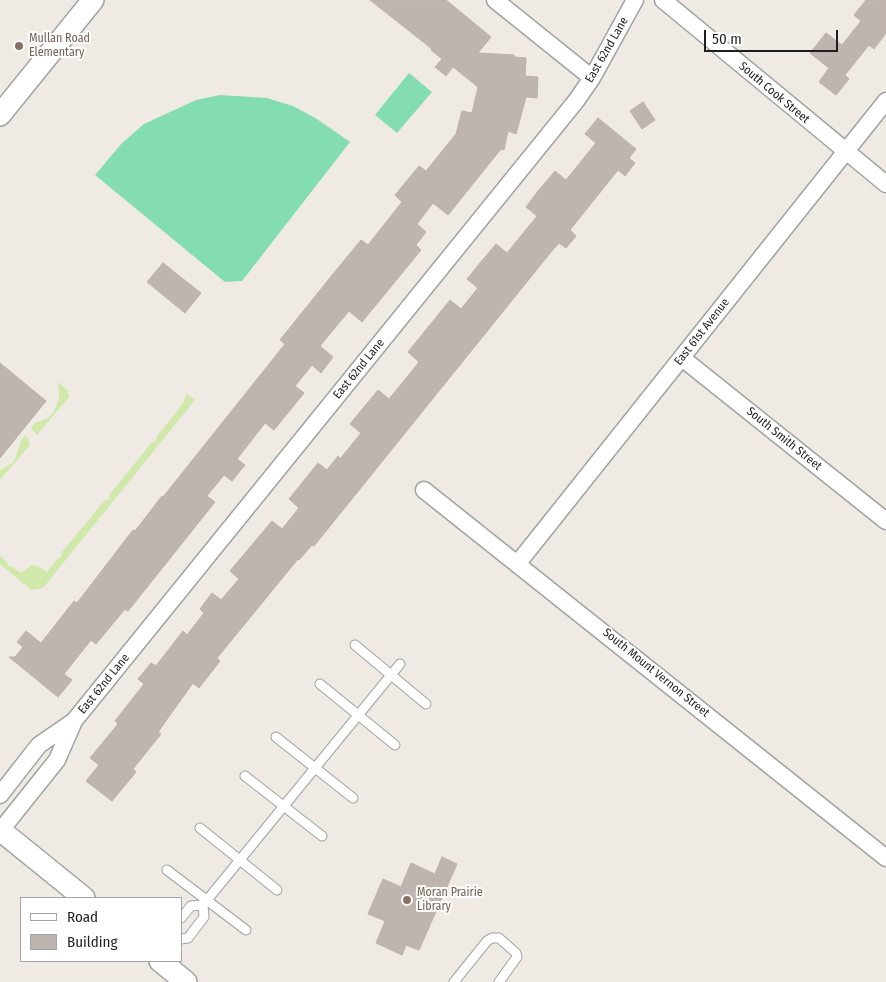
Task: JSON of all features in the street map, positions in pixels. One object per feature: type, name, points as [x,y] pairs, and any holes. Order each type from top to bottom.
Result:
[{"type":"street","points":[[0,115],[93,0]]},
{"type":"street","points":[[495,0],[592,78]]},
{"type":"street","name":"South Cook Street","points":[[663,0],[886,184]]},
{"type":"street","name":"East 62nd Lane","points":[[0,830],[57,760],[74,721],[576,101],[592,78],[633,4]]},
{"type":"street","name":"East 61st Avenue","points":[[518,563],[886,101]]},
{"type":"street","name":"South Smith Street","points":[[682,358],[886,521]]},
{"type":"street","name":"South Mount Vernon Street","points":[[424,490],[886,858]]},
{"type":"street","name":"East 62nd Lane","points":[[0,795],[39,746],[74,721]]},
{"type":"street","points":[[0,830],[83,897]]},
{"type":"street","points":[[161,962],[181,981]]},
{"type":"lane","points":[[355,645],[426,704]]},
{"type":"lane","points":[[182,939],[188,938],[204,917],[205,903],[400,664]]},
{"type":"lane","points":[[320,684],[395,745]]},
{"type":"lane","points":[[276,737],[353,798]]},
{"type":"lane","points":[[246,776],[322,836]]},
{"type":"lane","points":[[200,828],[277,890]]},
{"type":"lane","points":[[167,870],[205,903],[246,930]]},
{"type":"lane","points":[[182,917],[190,906],[205,903]]},
{"type":"lane","points":[[454,982],[486,941],[492,938],[499,938],[516,953],[517,957],[499,982]]},
{"type":"green space","points":[[409,73],[432,92],[397,133],[375,115]]},
{"type":"green space","points":[[220,95],[267,98],[293,106],[317,119],[350,142],[242,281],[225,282],[95,175],[122,143],[144,124],[196,100]]},
{"type":"green space","points":[[58,382],[68,391],[69,397],[37,435],[31,428],[35,423],[48,418],[53,413],[59,399]]},
{"type":"green space","points":[[187,394],[195,400],[43,588],[31,590],[0,564],[0,556],[10,567],[21,573],[32,565],[38,566],[47,572],[58,558],[61,558],[62,552],[105,500],[109,499],[110,494],[152,442],[156,441],[157,436],[182,405]]},
{"type":"green space","points":[[25,435],[29,439],[30,445],[0,480],[0,470],[11,464],[15,459],[20,443]]},
{"type":"building","points":[[370,0],[446,0],[491,37],[478,53],[514,55],[514,57],[526,58],[525,76],[538,77],[537,98],[526,97],[516,134],[508,131],[504,150],[501,149],[448,215],[433,203],[417,224],[426,232],[416,245],[421,250],[362,322],[349,311],[320,346],[333,357],[321,373],[312,365],[295,386],[304,393],[274,430],[265,423],[237,459],[245,465],[232,481],[224,475],[207,496],[215,502],[128,611],[125,609],[96,644],[91,640],[64,674],[72,680],[58,697],[9,657],[15,657],[23,647],[17,642],[26,631],[41,643],[74,601],[77,603],[133,530],[135,531],[163,497],[285,344],[280,340],[333,274],[361,240],[368,245],[402,202],[395,195],[419,166],[426,171],[456,134],[462,111],[472,113],[478,87],[453,67],[446,76],[435,67],[442,59],[432,49]]},
{"type":"building","points":[[866,0],[886,0],[886,33],[874,49],[869,45],[845,75],[849,79],[836,95],[819,82],[829,68],[810,53],[826,33],[842,45],[861,21],[854,15]]},
{"type":"building","points":[[643,102],[655,120],[642,129],[630,111]]},
{"type":"building","points":[[598,118],[636,149],[629,158],[635,163],[625,176],[618,170],[570,230],[576,236],[566,248],[559,243],[551,252],[314,546],[312,545],[298,559],[217,658],[220,661],[199,688],[193,683],[158,732],[161,734],[133,769],[136,772],[112,801],[86,781],[99,765],[90,758],[118,724],[115,721],[144,684],[138,679],[151,663],[156,666],[183,631],[187,635],[204,613],[200,609],[212,593],[221,600],[239,579],[230,571],[272,521],[282,529],[299,508],[289,499],[318,463],[327,470],[338,456],[340,459],[361,433],[350,424],[378,390],[389,399],[419,362],[408,352],[450,300],[461,309],[478,288],[467,279],[496,244],[507,253],[537,216],[526,207],[538,191],[555,171],[566,180],[596,143],[585,134]]},
{"type":"building","points":[[163,263],[201,293],[185,313],[147,282]]},
{"type":"building","points":[[0,363],[46,401],[0,458]]},
{"type":"building","name":"Moran Prairie Library","points":[[442,857],[457,864],[419,950],[406,945],[402,955],[376,943],[385,921],[368,914],[383,879],[401,887],[411,863],[435,874]]},
{"type":"place","name":"Mullan Road Elementary","points":[[19,46]]},
{"type":"place","name":"Moran Prairie Library","points":[[407,900]]}]
